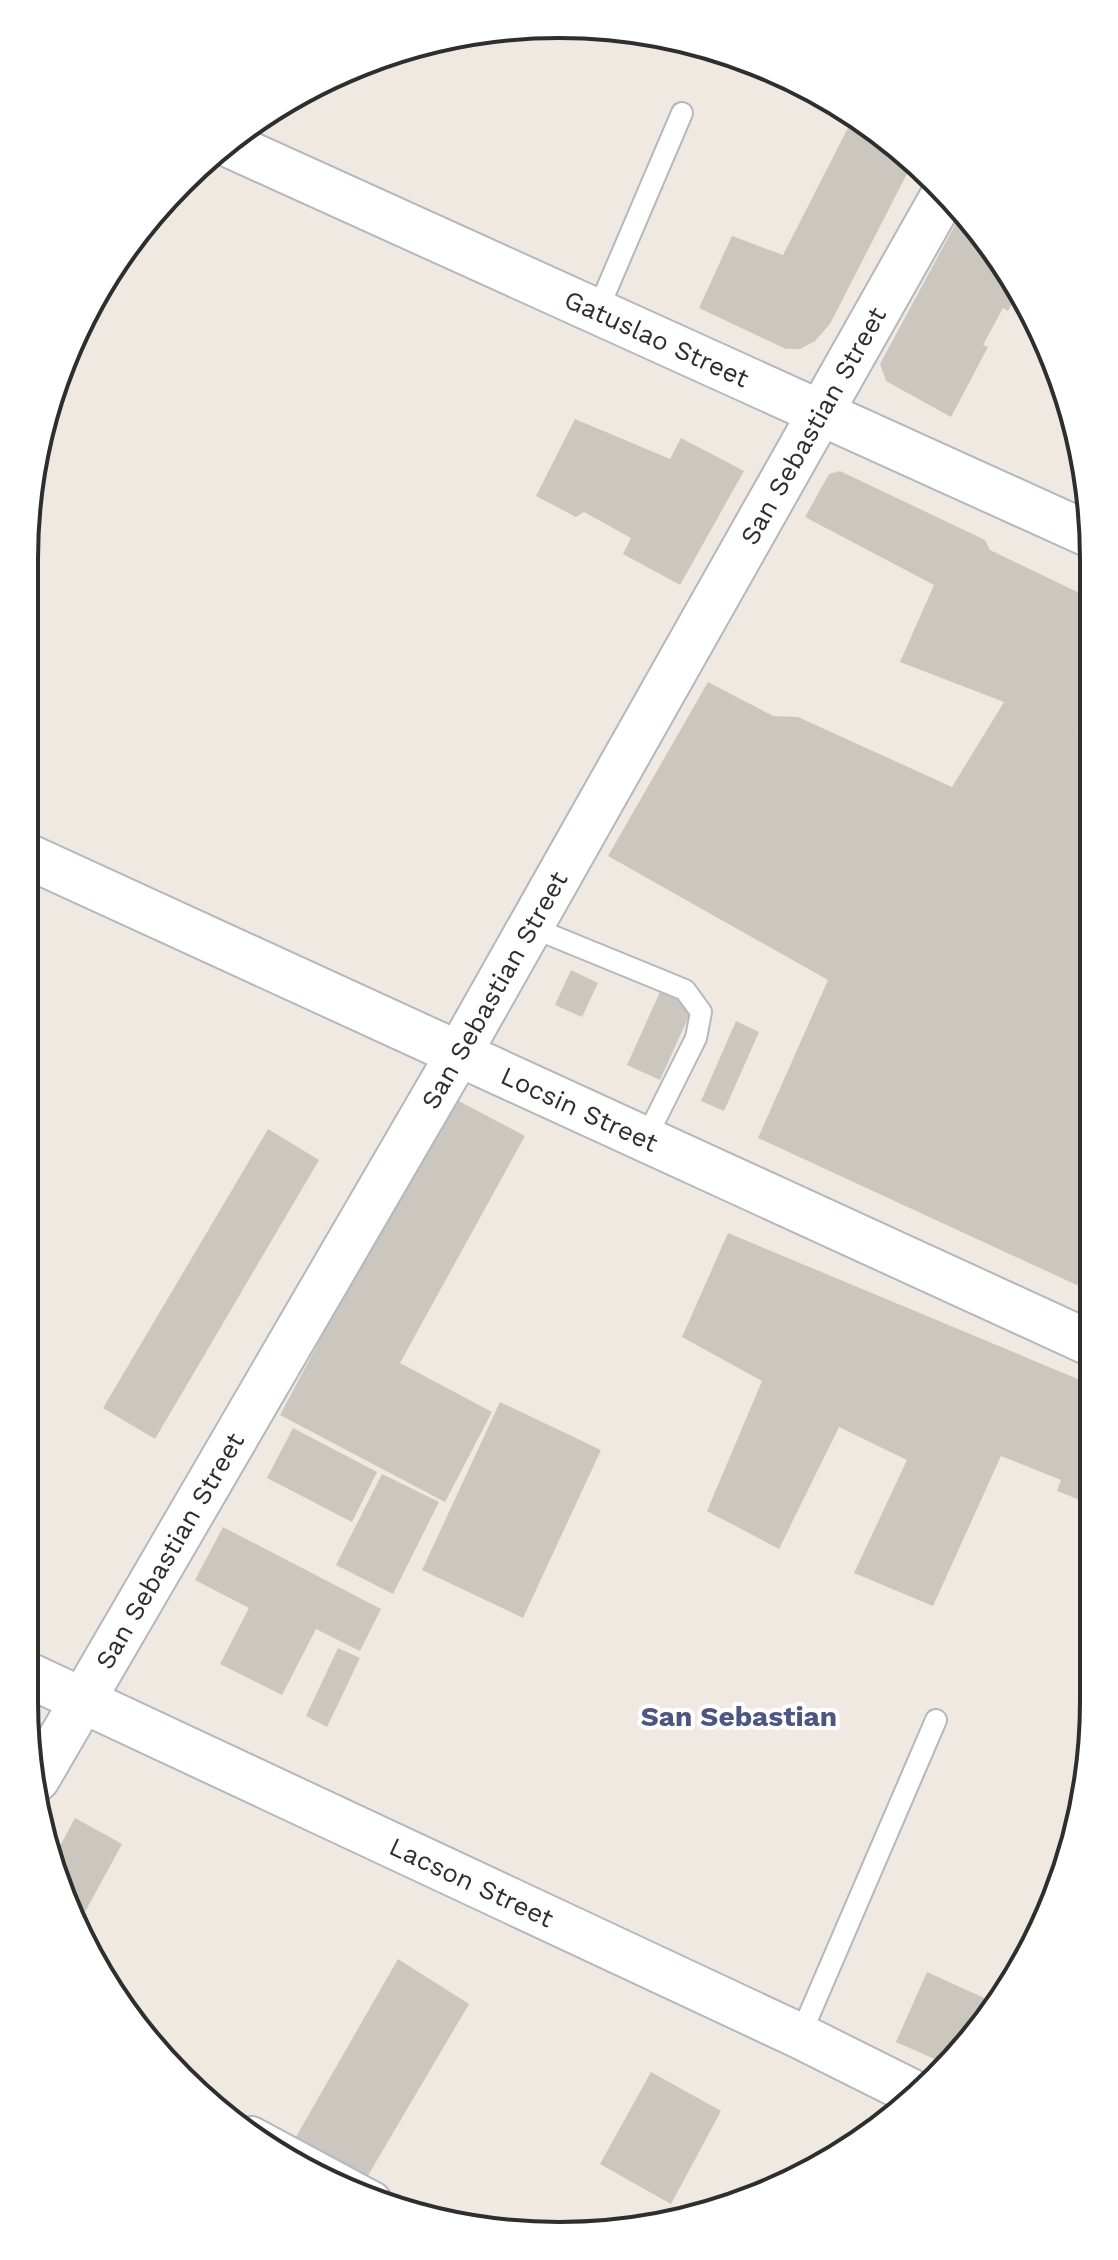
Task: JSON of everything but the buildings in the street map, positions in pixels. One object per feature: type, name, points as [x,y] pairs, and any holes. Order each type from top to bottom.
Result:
[{"type":"street","name":"Gatuslao Street","points":[[238,149],[1079,530]]},
{"type":"street","name":"San Sebastian Street","points":[[42,1770],[458,1055],[939,203]]},
{"type":"street","name":"Locsin Street","points":[[38,861],[1080,1338]]},
{"type":"street","name":"Lacson Street","points":[[38,1680],[800,2036],[907,2089]]},
{"type":"lane","points":[[597,312],[682,113]]},
{"type":"lane","points":[[531,927],[685,990],[701,1012],[696,1038],[646,1138]]},
{"type":"lane","points":[[800,2036],[936,1720]]},
{"type":"district","name":"San Sebastian","points":[[739,1716]]}]
